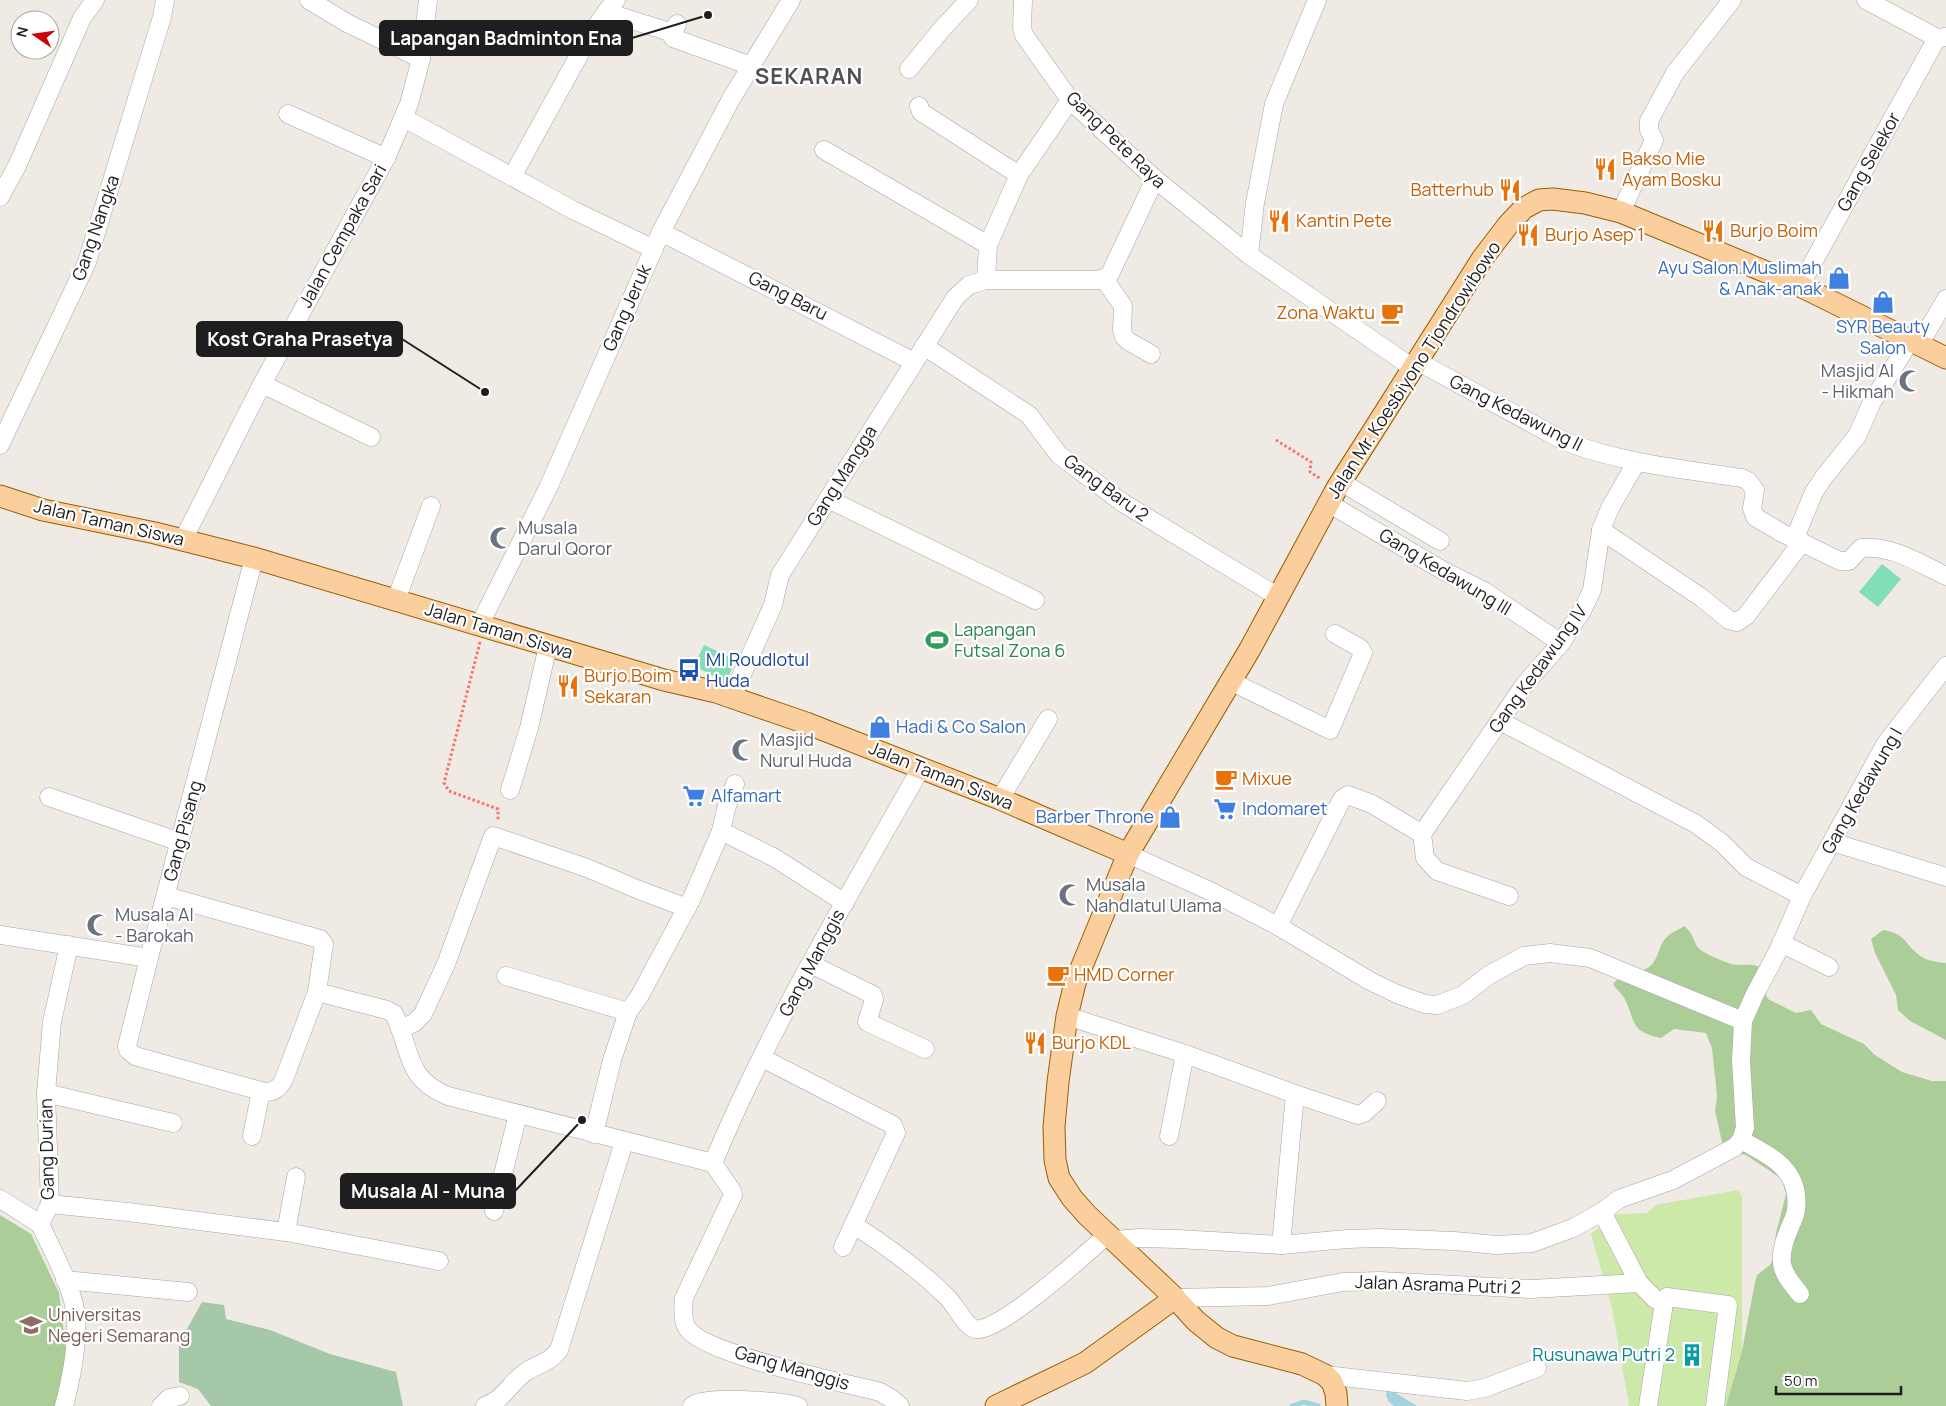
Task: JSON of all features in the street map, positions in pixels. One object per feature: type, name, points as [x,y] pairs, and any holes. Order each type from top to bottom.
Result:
[{"type":"main road","name":"Jalan Mr. Koesbiyono Tjondrowibowo","points":[[1325,1375],[1302,1364],[1233,1346],[1217,1338],[1196,1322],[1175,1298],[1110,1237],[1072,1198],[1059,1178],[1055,1160],[1054,1127],[1067,1016],[1075,983],[1128,854],[1230,681],[1335,491],[1482,260],[1508,225],[1524,208],[1539,200],[1553,199],[1585,203],[1621,212],[1800,286],[1946,358]]},
{"type":"main road","name":"Jalan Taman Siswa","points":[[0,496],[43,510],[183,540],[254,558],[664,680],[732,697],[806,723],[1000,799],[1128,854]]},
{"type":"main road","points":[[996,1406],[1085,1363],[1175,1298]]},
{"type":"main road","points":[[1325,1375],[1332,1382],[1337,1400]]},
{"type":"street","points":[[0,196],[17,166],[82,18],[95,0]]},
{"type":"street","name":"Gang Nangka","points":[[0,445],[87,262],[162,17],[165,0]]},
{"type":"street","points":[[309,0],[347,23],[421,59]]},
{"type":"street","name":"Jalan Cempaka Sari","points":[[183,540],[262,384],[386,158],[404,118],[421,59],[428,0]]},
{"type":"street","name":"Gang Jeruk","points":[[482,625],[548,488],[662,232],[731,99],[791,0]]},
{"type":"street","points":[[909,70],[941,30],[969,0]]},
{"type":"street","name":"Gang Pete Raya","points":[[1023,0],[1022,28],[1024,35],[1070,100],[1154,179],[1249,255],[1415,364]]},
{"type":"street","points":[[1249,255],[1255,203],[1274,104],[1317,0]]},
{"type":"street","points":[[1621,212],[1654,140],[1649,130],[1650,121],[1675,73],[1732,0]]},
{"type":"street","name":"Gang Selekor","points":[[1800,286],[1942,37],[1866,0]]},
{"type":"street","points":[[512,177],[589,37],[611,6],[675,29],[671,37],[673,38],[751,66]]},
{"type":"street","points":[[986,280],[988,245],[1019,175],[1070,100]]},
{"type":"street","points":[[920,106],[921,112],[1019,175]]},
{"type":"street","points":[[288,114],[386,158]]},
{"type":"street","points":[[404,118],[573,210],[654,249]]},
{"type":"street","points":[[824,150],[988,245]]},
{"type":"street","points":[[1151,354],[1128,341],[1124,336],[1122,330],[1122,306],[1104,279],[1109,276],[1154,179]]},
{"type":"street","name":"Gang Baru","points":[[662,232],[914,362]]},
{"type":"street","name":"Gang Mangga","points":[[732,697],[773,605],[780,575],[924,346],[962,290],[969,285],[986,280],[1104,279]]},
{"type":"street","points":[[1601,530],[1702,598],[1729,620],[1737,622],[1746,616],[1798,541],[1814,492],[1857,436],[1872,402],[1946,299]]},
{"type":"street","name":"Gang Baru 2","points":[[924,346],[1030,416],[1059,454],[1123,503],[1278,596]]},
{"type":"street","name":"Gang Kedawung II","points":[[1415,364],[1564,442],[1599,454],[1636,463],[1742,478],[1752,485],[1755,490],[1752,508],[1755,517],[1798,541]]},
{"type":"street","points":[[262,384],[371,437]]},
{"type":"street","name":"Gang Kedawung IV","points":[[1422,834],[1525,684],[1561,643],[1583,609],[1592,590],[1601,530],[1610,508],[1636,463]]},
{"type":"street","points":[[1335,491],[1440,541]]},
{"type":"street","name":"Gang Kedawung III","points":[[1335,491],[1442,570],[1484,592],[1561,643]]},
{"type":"street","points":[[828,499],[1035,600]]},
{"type":"street","points":[[396,600],[431,506]]},
{"type":"street","points":[[1798,541],[1842,562],[1849,561],[1861,548],[1891,551],[1946,576]]},
{"type":"street","name":"Gang Pisang","points":[[254,558],[149,958],[128,1041],[128,1050],[135,1056],[261,1091]]},
{"type":"street","points":[[1230,681],[1330,730],[1363,653],[1360,648],[1335,634]]},
{"type":"street","points":[[510,790],[529,728],[548,646]]},
{"type":"street","name":"Gang Kedawung I","points":[[1743,1021],[1782,943],[1802,896],[1856,795],[1886,743],[1946,666]]},
{"type":"street","points":[[1000,799],[1048,719]]},
{"type":"street","points":[[1500,721],[1696,824],[1722,844],[1746,867],[1802,896]]},
{"type":"street","name":"Gang Manggis","points":[[900,1406],[880,1392],[766,1364],[698,1339],[687,1328],[683,1312],[684,1298],[733,1196],[732,1191],[712,1163],[731,1120],[811,964],[921,768]]},
{"type":"street","points":[[594,1134],[612,1060],[628,1012],[639,997],[687,908],[721,831],[735,784]]},
{"type":"street","points":[[1278,926],[1342,799],[1348,794],[1372,804],[1422,834],[1425,858],[1437,870],[1509,896]]},
{"type":"street","points":[[49,797],[180,842]]},
{"type":"street","points":[[721,831],[775,858],[845,903]]},
{"type":"street","points":[[400,1029],[414,1023],[423,1014],[449,956],[494,836],[587,868],[687,908]]},
{"type":"street","points":[[1832,842],[1946,877]]},
{"type":"street","points":[[854,1225],[903,1258],[928,1278],[951,1301],[969,1326],[978,1330],[986,1328],[1027,1303],[1110,1237],[1281,1245],[1378,1238],[1497,1245],[1532,1243],[1573,1228],[1602,1212],[1619,1199],[1673,1180],[1735,1146],[1741,1140],[1745,1128],[1741,1061],[1743,1021],[1590,958],[1550,953],[1524,956],[1489,975],[1463,995],[1437,1005],[1425,1004],[1397,994],[1370,981],[1278,926],[1210,891],[1128,854]]},
{"type":"street","points":[[166,896],[320,939],[324,944],[317,992],[280,1086],[274,1091],[261,1091],[252,1136]]},
{"type":"street","points":[[0,935],[149,958]]},
{"type":"street","points":[[1782,943],[1829,967]]},
{"type":"street","name":"Gang Durian","points":[[64,1406],[73,1365],[76,1327],[75,1309],[65,1280],[40,1224],[50,1204],[46,1093],[52,1022],[69,945]]},
{"type":"street","points":[[811,964],[873,995],[874,1000],[867,1022],[926,1049]]},
{"type":"street","points":[[506,976],[628,1012]]},
{"type":"street","points":[[317,992],[387,1010],[394,1014],[414,1071],[430,1087],[448,1096],[712,1163]]},
{"type":"street","points":[[1067,1016],[1185,1054],[1295,1094],[1358,1114],[1364,1113],[1377,1101]]},
{"type":"street","points":[[1169,1136],[1185,1054]]},
{"type":"street","points":[[762,1058],[893,1125],[896,1134],[844,1247]]},
{"type":"street","points":[[46,1093],[172,1123]]},
{"type":"street","points":[[1281,1245],[1295,1094]]},
{"type":"street","points":[[494,1211],[518,1114]]},
{"type":"street","points":[[1741,1140],[1776,1160],[1791,1176],[1796,1206],[1784,1244],[1782,1262],[1788,1278],[1800,1294]]},
{"type":"street","points":[[485,1406],[499,1399],[528,1371],[548,1361],[559,1350],[624,1142]]},
{"type":"street","points":[[286,1232],[296,1177]]},
{"type":"street","points":[[0,1199],[40,1224]]},
{"type":"street","points":[[50,1204],[286,1232],[439,1261]]},
{"type":"street","points":[[1602,1212],[1639,1283],[1654,1299],[1664,1303]]},
{"type":"street","points":[[65,1280],[188,1292]]},
{"type":"street","name":"Jalan Asrama Putri 2","points":[[1175,1298],[1268,1296],[1343,1282],[1380,1281],[1531,1289],[1639,1283]]},
{"type":"street","points":[[1648,1406],[1664,1303],[1667,1297],[1728,1305],[1715,1406]]},
{"type":"street","points":[[1325,1375],[1466,1391],[1485,1388],[1537,1368]]},
{"type":"street","points":[[161,1406],[168,1398],[180,1396]]},
{"type":"street","points":[[692,1406],[694,1403],[706,1400],[798,1406]]},
{"type":"path","points":[[1276,440],[1311,462],[1310,472],[1335,491]]},
{"type":"path","points":[[482,625],[444,783],[448,791],[498,809],[499,819],[494,836]]},
{"type":"green space","points":[[1882,564],[1901,579],[1878,607],[1859,592]]},
{"type":"green space","points":[[704,645],[736,660],[726,682],[694,666]]},
{"type":"green space","points":[[1684,926],[1690,932],[1699,949],[1705,953],[1731,964],[1750,964],[1761,968],[1761,984],[1768,999],[1796,1013],[1811,1010],[1821,1024],[1864,1044],[1875,1055],[1902,1072],[1932,1081],[1946,1081],[1946,1406],[1726,1406],[1742,1351],[1755,1282],[1757,1275],[1770,1265],[1773,1259],[1776,1233],[1786,1194],[1782,1179],[1746,1155],[1731,1152],[1722,1142],[1715,1111],[1717,1096],[1712,1048],[1706,1033],[1674,1029],[1661,1038],[1643,1032],[1634,1023],[1623,996],[1613,984],[1625,976],[1649,967],[1655,960],[1664,940]]},
{"type":"green space","points":[[1883,930],[1900,936],[1922,957],[1946,963],[1946,1040],[1910,1021],[1898,1010],[1896,995],[1875,953],[1871,939]]},
{"type":"green space","points":[[1738,1190],[1742,1195],[1742,1351],[1726,1406],[1629,1406],[1612,1308],[1591,1234],[1617,1214],[1647,1213],[1656,1205]]},
{"type":"green space","name":"Universitas Negeri Semarang","points":[[0,1215],[31,1234],[59,1293],[67,1358],[58,1406],[0,1406]]},
{"type":"green space","points":[[202,1302],[224,1305],[226,1319],[270,1330],[330,1354],[396,1372],[403,1406],[211,1406],[198,1389],[179,1382],[179,1343]]},
{"type":"water","points":[[1391,1390],[1417,1406],[1394,1406],[1388,1401],[1386,1395],[1387,1391]]},
{"type":"waterway","points":[[1292,1406],[1304,1402],[1318,1406]]},
{"type":"place","name":"Lapangan Badminton Ena","points":[[708,15]]},
{"type":"place","name":"Bakso Mie Ayam Bosku","points":[[1605,169]]},
{"type":"place","name":"Batterhub","points":[[1510,190]]},
{"type":"place","name":"Kantin Pete","points":[[1279,221]]},
{"type":"place","name":"Burjo Boim","points":[[1713,231]]},
{"type":"place","name":"Burjo Asep 1","points":[[1528,235]]},
{"type":"place","name":"Ayu Salon Muslimah & Anak-anak","points":[[1839,278]]},
{"type":"place","name":"SYR Beauty Salon","points":[[1883,302]]},
{"type":"place","name":"Zona Waktu","points":[[1392,313]]},
{"type":"place","name":"Masjid Al - Hikmah","points":[[1910,381]]},
{"type":"place","name":"Kost Graha Prasetya","points":[[485,392]]},
{"type":"place","name":"Musala Darul Qoror","points":[[501,538]]},
{"type":"place","name":"Lapangan Futsal Zona 6","points":[[937,640]]},
{"type":"place","name":"MI Roudlotul Huda","points":[[689,670]]},
{"type":"place","name":"Burjo Boim Sekaran","points":[[568,686]]},
{"type":"place","name":"Hadi & Co Salon","points":[[880,727]]},
{"type":"place","name":"Masjid Nurul Huda","points":[[743,750]]},
{"type":"place","name":"Mixue","points":[[1226,779]]},
{"type":"place","name":"Alfamart","points":[[694,796]]},
{"type":"place","name":"Indomaret","points":[[1225,809]]},
{"type":"place","name":"Barber Throne","points":[[1170,817]]},
{"type":"place","name":"Musala Nahdlatul Ulama","points":[[1070,895]]},
{"type":"place","name":"Musala Al - Barokah","points":[[98,925]]},
{"type":"place","name":"HMD Corner","points":[[1058,975]]},
{"type":"place","name":"Burjo KDL","points":[[1035,1043]]},
{"type":"place","name":"Musala Al - Muna","points":[[582,1120]]},
{"type":"place","name":"Universitas Negeri Semarang","points":[[31,1325]]},
{"type":"place","name":"Rusunawa Putri 2","points":[[1692,1355]]},
{"type":"district","name":"SEKARAN","points":[[809,76]]}]
